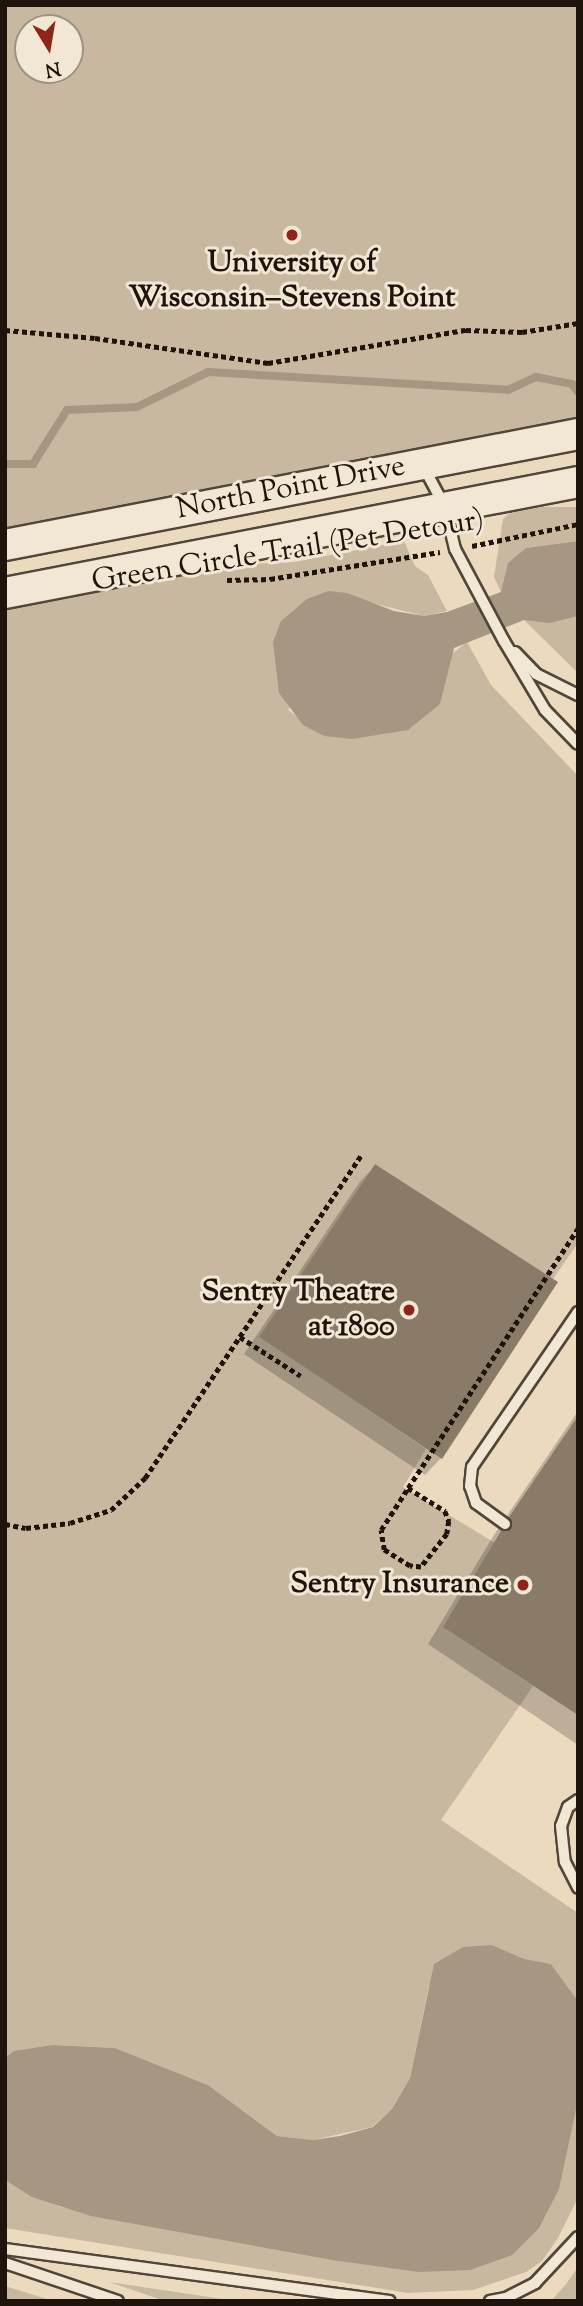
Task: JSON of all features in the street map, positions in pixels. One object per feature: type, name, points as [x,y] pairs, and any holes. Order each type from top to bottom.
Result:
[{"type":"street","name":"North Point Drive","points":[[5,545],[578,434]]},
{"type":"street","name":"North Point Drive","points":[[5,593],[578,482]]},
{"type":"lane","points":[[422,464],[444,507],[455,549],[504,642],[545,710],[578,744]]},
{"type":"lane","points":[[504,642],[536,674],[578,695]]},
{"type":"lane","points":[[505,1524],[476,1503],[470,1486],[472,1467],[578,1312]]},
{"type":"lane","points":[[578,1800],[568,1807],[561,1826],[565,1862],[578,1888]]},
{"type":"lane","points":[[490,2301],[506,2298],[536,2283],[578,2237]]},
{"type":"lane","points":[[5,2249],[389,2301]]},
{"type":"lane","points":[[5,2263],[117,2301]]},
{"type":"path","points":[[5,330],[95,338],[268,363],[466,330],[522,332],[578,323]]},
{"type":"path","name":"Green Circle Trail (Pet Detour)","points":[[214,579],[270,579],[455,549],[578,524]]},
{"type":"path","points":[[5,1524],[26,1528],[70,1523],[111,1510],[145,1478],[361,1154]]},
{"type":"path","points":[[408,1488],[445,1511],[449,1521],[447,1534],[426,1564],[415,1568],[384,1550],[379,1540],[381,1530],[408,1488],[578,1228]]},
{"type":"path","points":[[240,1337],[300,1376]]},
{"type":"shaded area","name":"University of Wisconsin–Stevens Point","points":[[5,5],[578,5],[578,425],[5,545]]},
{"type":"shaded area","points":[[542,507],[578,507],[578,541],[526,548],[501,592],[494,577],[503,519],[510,513]]},
{"type":"shaded area","points":[[404,541],[415,566],[428,575],[447,611],[424,616],[372,603],[288,710],[324,736],[440,704],[450,655],[467,642],[491,685],[578,776],[578,1243],[553,1279],[375,1164],[259,1337],[426,1449],[403,1487],[495,1543],[443,1627],[533,1686],[441,1820],[578,1913],[578,2001],[551,1964],[524,1960],[492,1945],[429,1986],[410,2078],[392,2109],[372,2127],[313,2140],[277,2136],[208,2085],[115,2048],[53,2045],[5,2058],[5,606],[208,566],[294,562]]},
{"type":"shaded area","points":[[578,541],[578,616],[549,623],[524,620],[454,648],[440,704],[408,730],[352,739],[324,736],[303,725],[279,693],[273,642],[281,621],[307,599],[328,591],[347,593],[394,611],[424,616],[447,612],[501,592],[508,563],[526,548]]},
{"type":"shaded area","points":[[578,616],[578,673],[524,620]]},
{"type":"shaded area","points":[[492,1945],[524,1959],[551,1964],[578,2001],[578,2100],[559,2189],[539,2228],[512,2255],[470,2270],[419,2272],[332,2260],[91,2216],[32,2197],[5,2180],[5,2058],[14,2051],[53,2045],[115,2048],[208,2085],[277,2136],[313,2140],[340,2136],[373,2127],[392,2109],[410,2078],[434,1964],[463,1947]]},
{"type":"shaded area","points":[[578,2100],[578,2198],[558,2238],[542,2261],[526,2272],[473,2290],[408,2293],[5,2228],[5,2180],[61,2207],[160,2227],[569,2138]]},
{"type":"shaded area","points":[[578,2267],[578,2301],[551,2301],[566,2284]]},
{"type":"shaded area","points":[[109,2282],[236,2301],[165,2301]]},
{"type":"shaded area","points":[[5,2286],[53,2301],[5,2301]]},
{"type":"building","name":"Sentry Theatre at 1800","points":[[375,1164],[558,1282],[442,1459],[259,1337]]},
{"type":"building","name":"Sentry Insurance","points":[[578,1416],[578,1715],[443,1627],[501,1531],[512,1528],[509,1517]]},
{"type":"waterway","points":[[5,464],[33,464],[67,410],[137,407],[208,372],[508,390],[536,377],[572,384],[578,392]]},
{"type":"place","name":"University of Wisconsin–Stevens Point","points":[[292,235]]},
{"type":"place","name":"Sentry Theatre at 1800","points":[[409,1310]]},
{"type":"place","name":"Sentry Insurance","points":[[523,1585]]}]
